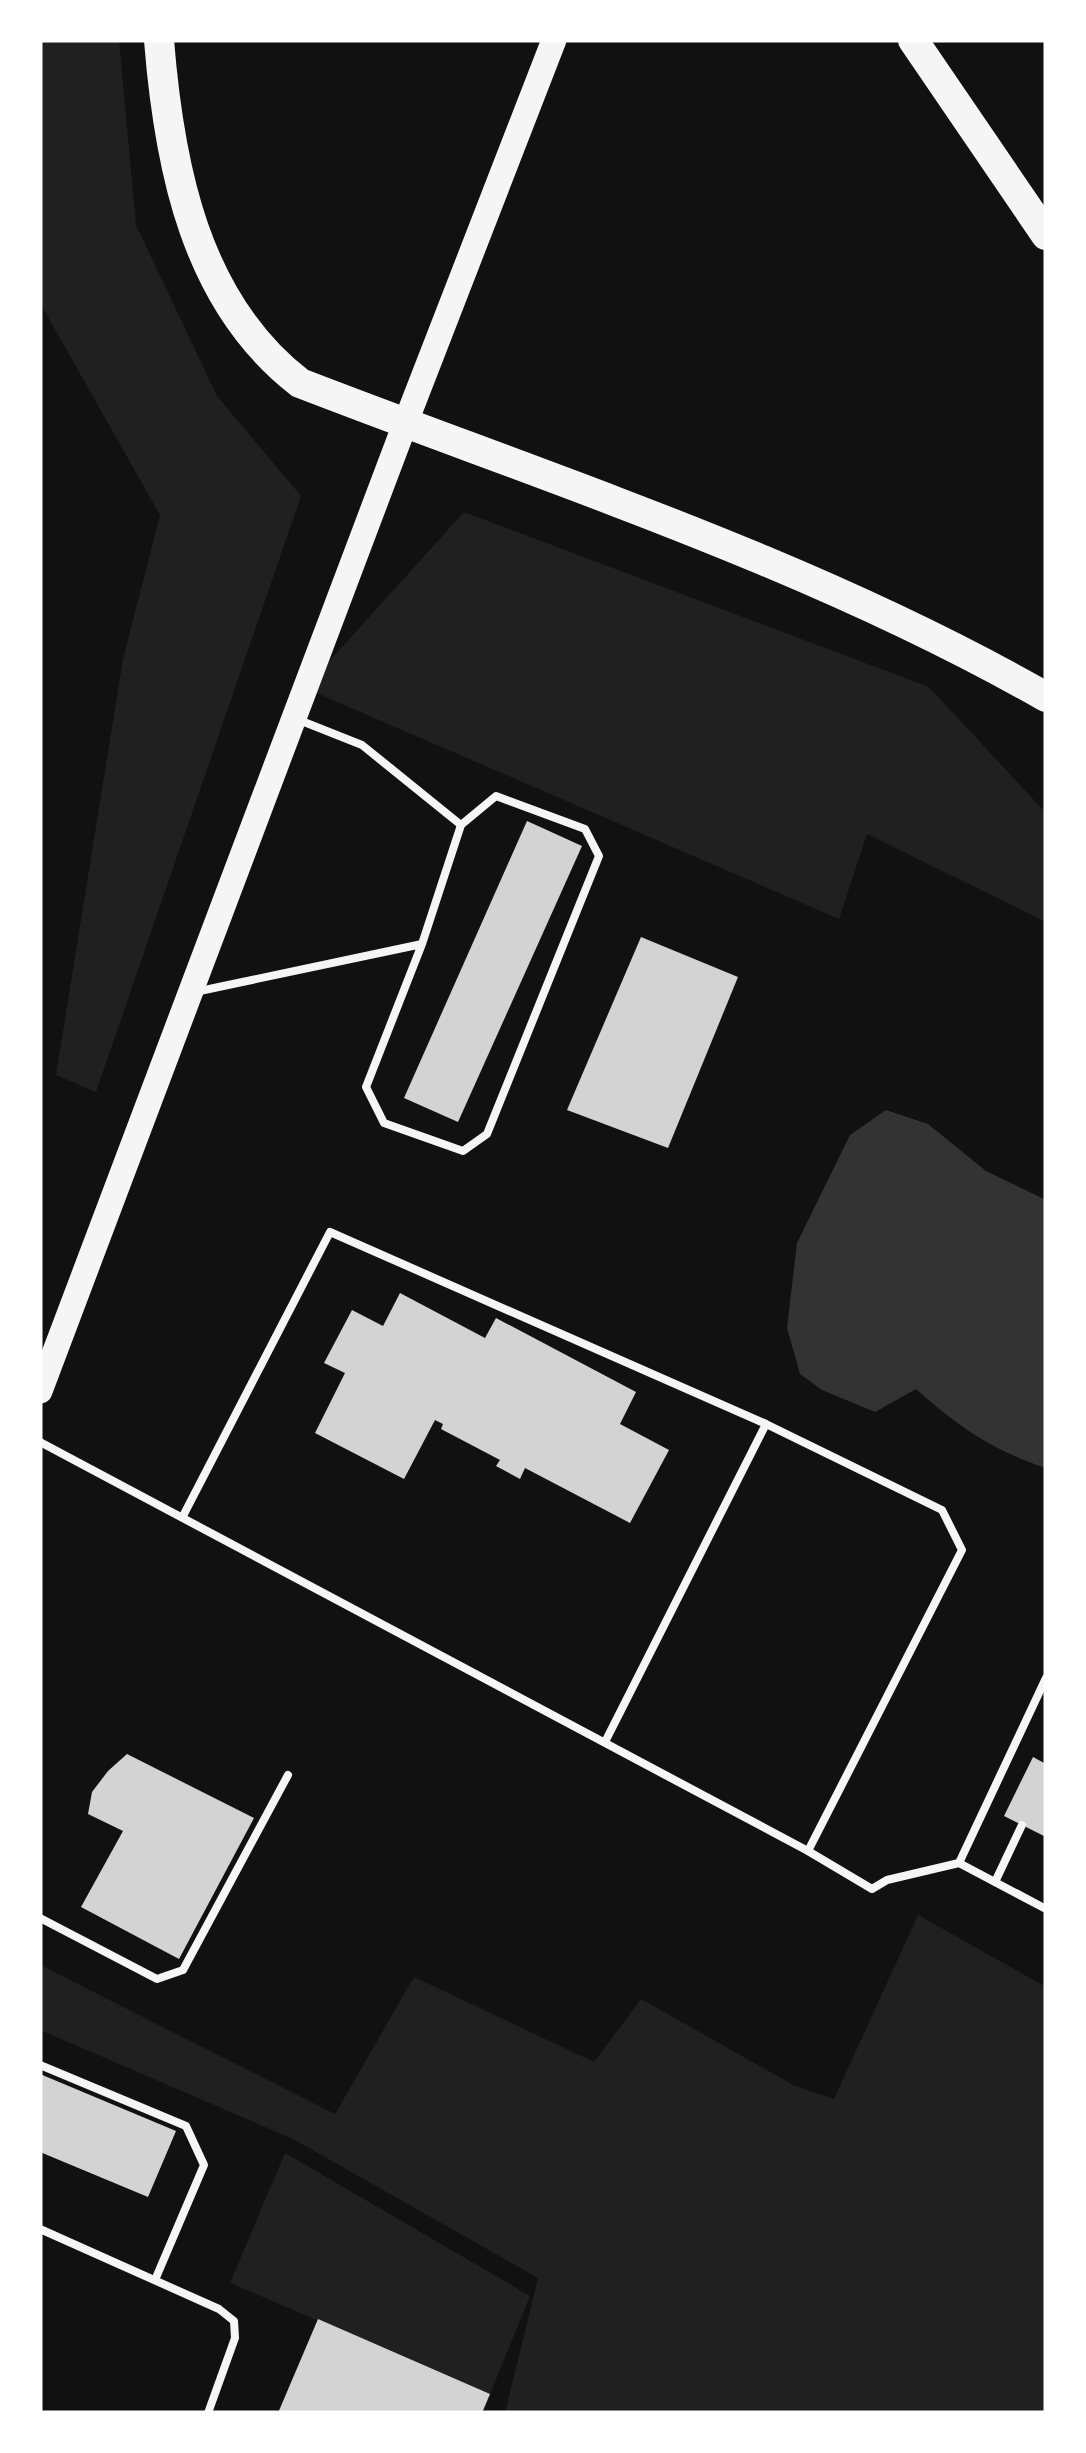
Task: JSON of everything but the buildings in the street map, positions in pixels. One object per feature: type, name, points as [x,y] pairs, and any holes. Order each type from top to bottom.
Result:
[{"type":"highway","points":[[159,40],[174,154],[188,212],[222,294],[255,344],[300,383],[709,538],[887,612],[1046,697]]},
{"type":"highway","points":[[912,40],[1046,235]]},
{"type":"main road","points":[[40,1391],[554,40]]},
{"type":"lane","points":[[294,718],[362,745],[461,825]]},
{"type":"lane","points":[[496,796],[585,830],[599,856],[486,1134],[463,1151],[384,1123],[366,1087],[422,944],[461,825],[496,796]]},
{"type":"lane","points":[[190,993],[422,944]]},
{"type":"lane","points":[[182,1516],[330,1232],[766,1424],[942,1510],[962,1550],[808,1851]]},
{"type":"lane","points":[[604,1742],[766,1424]]},
{"type":"lane","points":[[40,1442],[808,1851],[872,1889],[887,1880],[959,1863],[1046,1909]]},
{"type":"lane","points":[[959,1863],[1046,1678]]},
{"type":"lane","points":[[40,1918],[156,1979],[183,1970],[288,1774]]},
{"type":"lane","points":[[996,1882],[1022,1825]]},
{"type":"lane","points":[[40,2065],[186,2126],[204,2165],[155,2280]]},
{"type":"lane","points":[[40,2229],[219,2309],[234,2321],[235,2338],[208,2413]]},
{"type":"shaded area","points":[[40,40],[119,40],[136,225],[217,396],[301,496],[96,1092],[56,1075],[123,659],[160,515],[40,303]]},
{"type":"shaded area","points":[[464,512],[929,687],[1046,813],[1046,922],[867,834],[839,919],[305,688]]},
{"type":"shaded area","points":[[886,1110],[928,1124],[986,1171],[1046,1200],[1046,1468],[976,1436],[916,1389],[875,1412],[822,1390],[800,1374],[787,1328],[797,1243],[850,1135]]},
{"type":"shaded area","points":[[918,1915],[1046,1987],[1046,2413],[505,2413],[538,2278],[293,2139],[40,2030],[40,1965],[335,2114],[414,1977],[594,2062],[641,1999],[795,2086],[834,2099]]},
{"type":"shaded area","points":[[285,2153],[530,2296],[490,2394],[230,2283]]}]
